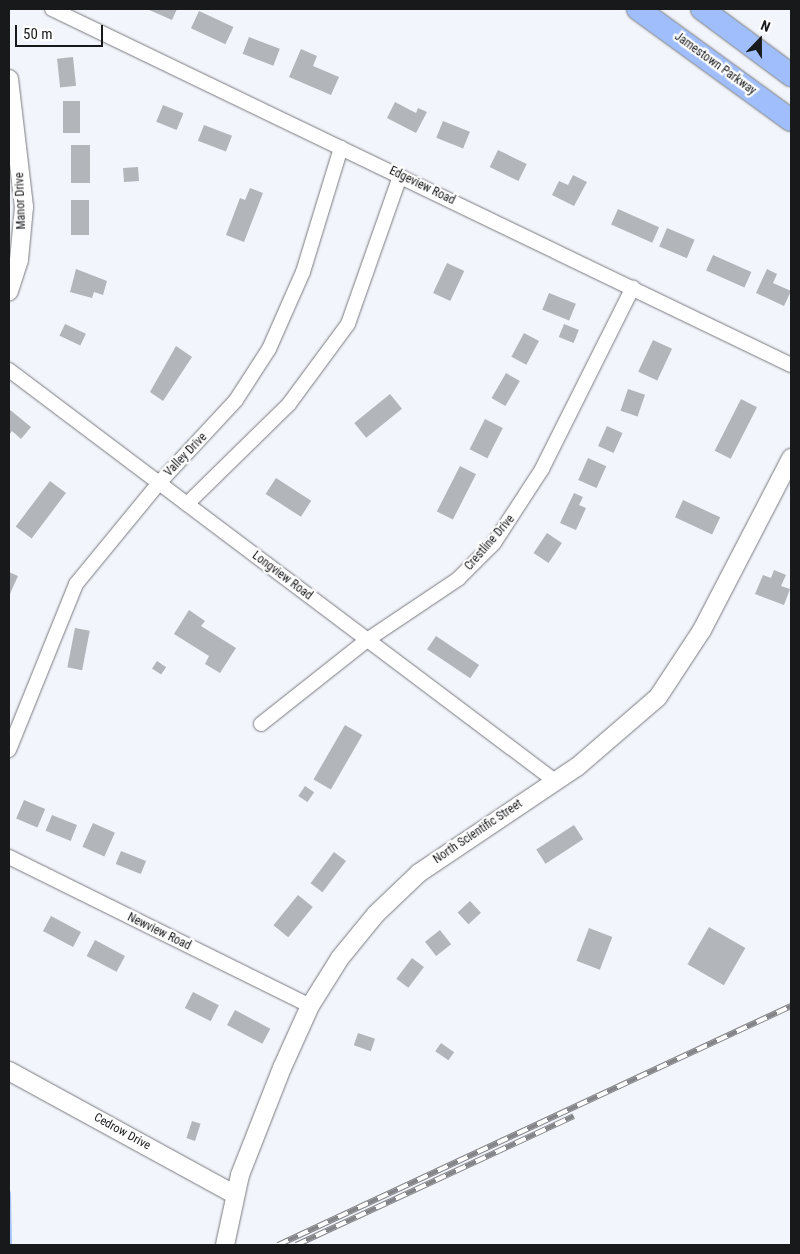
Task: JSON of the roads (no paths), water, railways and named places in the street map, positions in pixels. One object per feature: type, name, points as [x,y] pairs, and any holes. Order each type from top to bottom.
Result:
[{"type":"main road","name":"Jamestown Parkway","points":[[638,9],[791,120]]},
{"type":"main road","points":[[702,9],[791,75]]},
{"type":"street","name":"Edgeview Road","points":[[52,9],[791,365]]},
{"type":"street","name":"Manor Drive","points":[[9,79],[24,207],[18,260],[9,292]]},
{"type":"street","name":"Valley Drive","points":[[9,750],[76,584],[159,483],[236,400],[269,349],[303,272],[341,148]]},
{"type":"street","points":[[187,504],[288,404],[348,324],[400,176]]},
{"type":"street","name":"Crestline Drive","points":[[262,724],[367,640],[458,579],[510,522],[632,287]]},
{"type":"street","name":"Longview Road","points":[[9,370],[555,781]]},
{"type":"street","name":"North Scientific Street","points":[[225,1245],[234,1194],[310,1006],[358,934],[398,892],[441,856],[555,781],[620,734],[674,675],[791,458]]},
{"type":"street","name":"Newview Road","points":[[9,857],[310,1006]]},
{"type":"street","name":"Cedrow Drive","points":[[9,1071],[234,1194]]},
{"type":"waterway","points":[[9,1193],[10,1245]]},
{"type":"railway","points":[[278,1245],[791,1006]]},
{"type":"railway","points":[[296,1245],[574,1116]]}]
